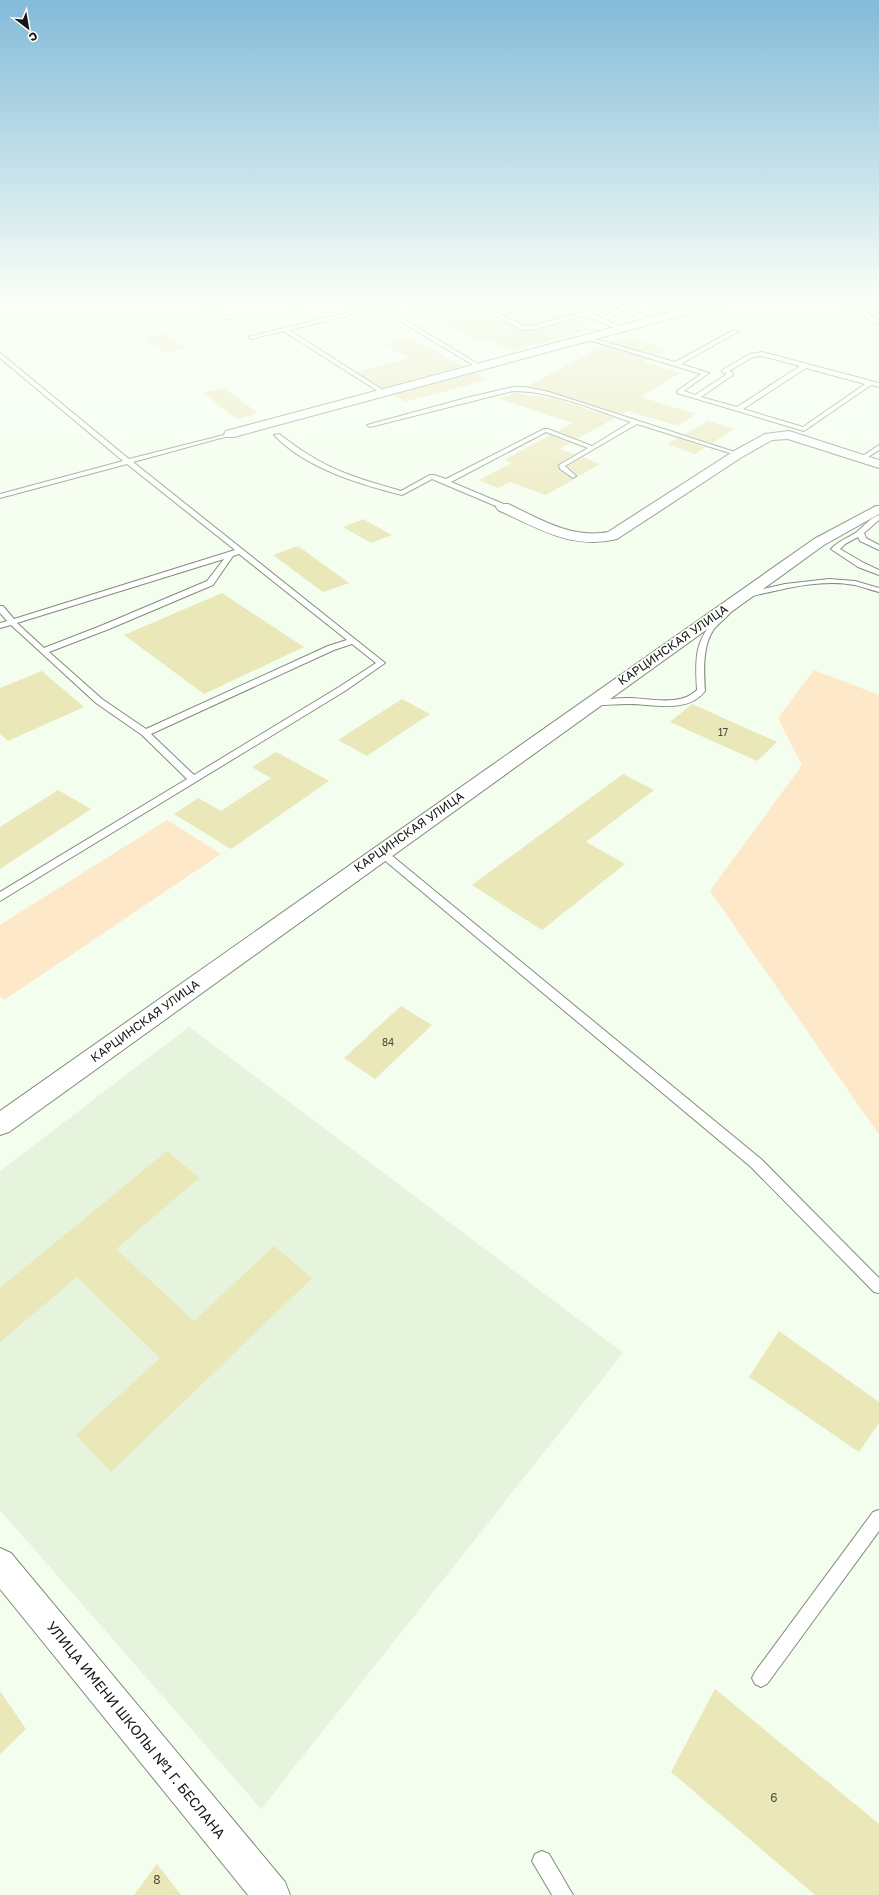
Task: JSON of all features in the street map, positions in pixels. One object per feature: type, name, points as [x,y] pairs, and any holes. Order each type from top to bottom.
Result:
[{"type":"main road","points":[[820,542],[879,495]]},
{"type":"main road","points":[[820,542],[877,513]]},
{"type":"main road","name":"КАРЦИНСКАЯ УЛИЦА","points":[[0,1125],[381,852],[820,542]]},
{"type":"street","points":[[230,434],[394,389]]},
{"type":"street","points":[[504,507],[567,536],[589,540],[612,536],[738,454],[769,437],[782,435],[879,464]]},
{"type":"street","name":"УЛИЦА ИМЕНИ ШКОЛЫ №1 Г. БЕСЛАНА","points":[[0,1564],[272,1895]]},
{"type":"lane","points":[[0,898],[342,690],[381,663],[127,461],[41,389]]},
{"type":"lane","points":[[380,389],[384,392]]},
{"type":"lane","points":[[370,425],[510,389]]},
{"type":"lane","points":[[527,389],[547,393],[738,454]]},
{"type":"lane","points":[[683,389],[679,392],[804,429],[860,389]]},
{"type":"lane","points":[[696,397],[708,389]]},
{"type":"lane","points":[[738,409],[768,389]]},
{"type":"lane","points":[[573,476],[562,468],[562,465],[636,422]]},
{"type":"lane","points":[[446,482],[546,430],[593,448]]},
{"type":"lane","points":[[0,496],[230,434]]},
{"type":"lane","points":[[277,435],[308,457],[338,473],[374,486],[402,492],[432,476],[504,507]]},
{"type":"lane","points":[[863,458],[879,447]]},
{"type":"lane","points":[[877,513],[871,522],[860,533],[842,542],[836,549],[862,576],[879,590]]},
{"type":"lane","points":[[860,533],[863,538],[879,548]]},
{"type":"lane","points":[[0,626],[241,551]]},
{"type":"lane","points":[[43,651],[106,627],[210,583],[224,565],[230,554]]},
{"type":"lane","points":[[591,703],[630,701],[654,703],[684,702],[694,698],[701,691],[700,668],[702,648],[710,629],[742,596],[776,588],[834,582],[879,573]]},
{"type":"lane","points":[[0,608],[43,651],[99,701],[145,733],[171,756],[193,780]]},
{"type":"lane","points":[[145,733],[331,648],[353,641]]},
{"type":"lane","points":[[381,852],[756,1163],[832,1237],[879,1287]]},
{"type":"lane","points":[[762,1678],[879,1518]]},
{"type":"lane","points":[[542,1861],[563,1895]]},
{"type":"shaded area","points":[[814,670],[879,695],[879,1135],[710,891],[802,765],[778,718]]},
{"type":"shaded area","points":[[167,820],[221,854],[4,1000],[0,996],[0,925]]},
{"type":"shaded area","points":[[189,1027],[623,1353],[261,1809],[0,1510],[0,1171]]},
{"type":"building","points":[[218,389],[226,389],[258,413],[237,419],[203,393]]},
{"type":"building","points":[[414,389],[452,389],[405,402],[394,395]]},
{"type":"building","points":[[542,389],[653,389],[640,397],[696,414],[678,426],[628,411],[622,414]]},
{"type":"building","points":[[513,393],[558,399],[615,418],[577,439],[558,431],[572,423],[500,399]]},
{"type":"building","points":[[708,421],[734,429],[712,443],[685,434]]},
{"type":"building","points":[[550,435],[570,443],[559,449],[574,454],[558,465],[559,470],[574,479],[546,495],[510,482],[498,488],[479,480],[512,463],[504,460]]},
{"type":"building","points":[[678,438],[705,447],[695,454],[667,444]]},
{"type":"building","points":[[583,457],[600,464],[574,479],[577,475],[568,466]]},
{"type":"building","points":[[363,519],[392,535],[371,543],[343,527]]},
{"type":"building","points":[[298,546],[349,583],[323,592],[273,555]]},
{"type":"building","points":[[222,593],[304,647],[204,694],[124,635]]},
{"type":"building","points":[[42,671],[84,707],[8,741],[0,734],[0,688]]},
{"type":"building","points":[[402,699],[430,714],[367,756],[338,740]]},
{"type":"building","points":[[692,704],[777,742],[757,761],[670,722]]},
{"type":"building","points":[[276,752],[329,781],[231,849],[174,814],[198,798],[221,811],[271,778],[252,767]]},
{"type":"building","points":[[623,774],[654,790],[586,842],[625,864],[542,930],[472,885]]},
{"type":"building","points":[[58,790],[91,809],[0,869],[0,827]]},
{"type":"building","points":[[401,1006],[432,1025],[375,1079],[344,1058]]},
{"type":"building","points":[[167,1151],[199,1178],[116,1249],[194,1321],[274,1246],[312,1278],[111,1472],[76,1435],[160,1358],[77,1277],[0,1342],[0,1288]]},
{"type":"building","points":[[779,1331],[879,1402],[879,1423],[859,1452],[749,1377]]},
{"type":"building","points":[[715,1689],[879,1824],[879,1895],[815,1895],[671,1772]]},
{"type":"building","points":[[0,1691],[26,1729],[0,1754]]},
{"type":"building","points":[[157,1864],[181,1895],[134,1895]]}]
